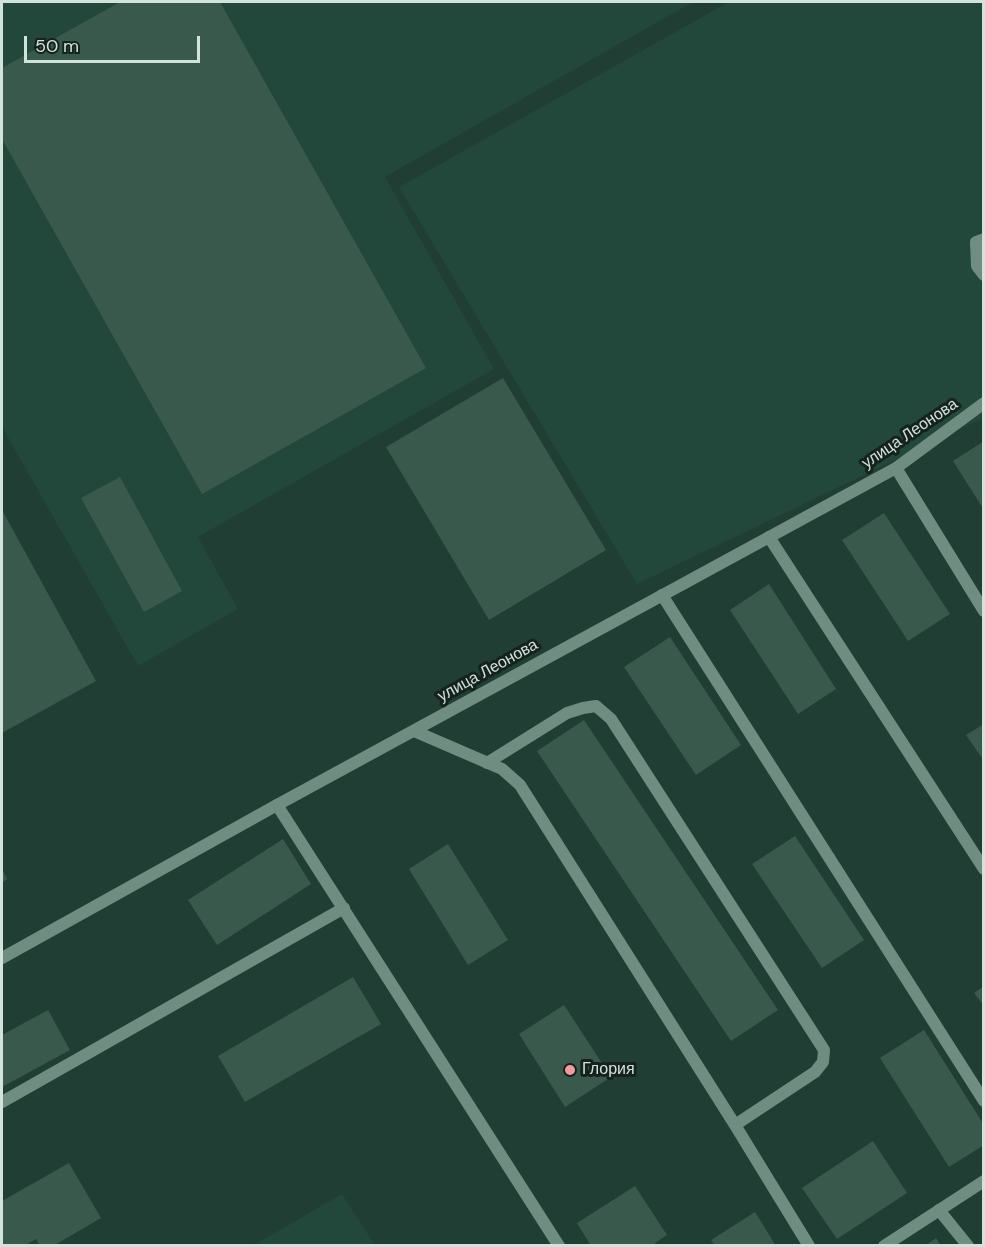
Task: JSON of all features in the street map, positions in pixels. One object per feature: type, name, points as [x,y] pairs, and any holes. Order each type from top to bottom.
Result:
[{"type":"street","points":[[984,239],[976,242],[977,266],[984,275]]},
{"type":"street","name":"улица Леонова","points":[[2,958],[277,805],[896,468],[984,403]]},
{"type":"street","points":[[896,468],[984,611]]},
{"type":"street","points":[[769,537],[984,869]]},
{"type":"street","points":[[662,595],[984,1101]]},
{"type":"street","points":[[487,763],[567,713],[596,706],[612,719],[824,1050],[823,1062],[815,1072],[735,1125]]},
{"type":"street","points":[[414,731],[501,769],[520,785],[809,1245]]},
{"type":"street","points":[[277,805],[559,1245]]},
{"type":"street","points":[[2,1102],[344,908]]},
{"type":"street","points":[[884,1245],[984,1181]]},
{"type":"street","points":[[939,1210],[968,1245]]},
{"type":"shaded area","points":[[2,2],[693,2],[385,177],[494,369],[198,537],[238,609],[138,666],[2,427]]},
{"type":"shaded area","points":[[727,2],[983,2],[983,418],[637,584],[399,187]]},
{"type":"shaded area","points":[[342,1194],[375,1245],[254,1245]]},
{"type":"building","points":[[120,2],[220,2],[426,368],[202,494],[2,139],[2,68]]},
{"type":"building","points":[[503,378],[606,550],[489,620],[386,447]]},
{"type":"building","points":[[984,441],[984,510],[953,461]]},
{"type":"building","points":[[120,477],[182,591],[144,612],[81,498]]},
{"type":"building","points":[[2,510],[96,681],[2,733]]},
{"type":"building","points":[[884,513],[950,614],[908,641],[842,540]]},
{"type":"building","points":[[769,584],[836,689],[798,714],[730,610]]},
{"type":"building","points":[[670,637],[741,745],[696,775],[624,667]]},
{"type":"building","points":[[584,720],[778,1010],[731,1041],[537,751]]},
{"type":"building","points":[[984,724],[984,761],[966,735]]},
{"type":"building","points":[[795,836],[864,940],[822,968],[752,864]]},
{"type":"building","points":[[283,839],[311,884],[217,945],[188,900]]},
{"type":"building","points":[[448,844],[508,940],[468,965],[409,869]]},
{"type":"building","points":[[2,869],[7,879],[2,883]]},
{"type":"building","points":[[353,977],[381,1024],[245,1102],[218,1056]]},
{"type":"building","points":[[984,986],[984,1006],[974,993]]},
{"type":"building","points":[[564,1005],[611,1077],[565,1107],[519,1034]]},
{"type":"building","points":[[48,1010],[70,1050],[2,1087],[2,1035]]},
{"type":"building","points":[[924,1030],[984,1125],[984,1145],[949,1167],[880,1058]]},
{"type":"building","points":[[873,1141],[907,1193],[837,1239],[802,1188]]},
{"type":"building","points":[[69,1163],[101,1218],[53,1246],[40,1246],[36,1239],[24,1246],[2,1246],[2,1201]]},
{"type":"building","points":[[635,1186],[667,1235],[655,1243],[656,1246],[591,1246],[577,1223]]},
{"type":"building","points":[[755,1212],[776,1246],[715,1246],[711,1240]]},
{"type":"building","points":[[936,1238],[941,1246],[925,1246]]},
{"type":"place","name":"Глория","points":[[570,1070]]}]
